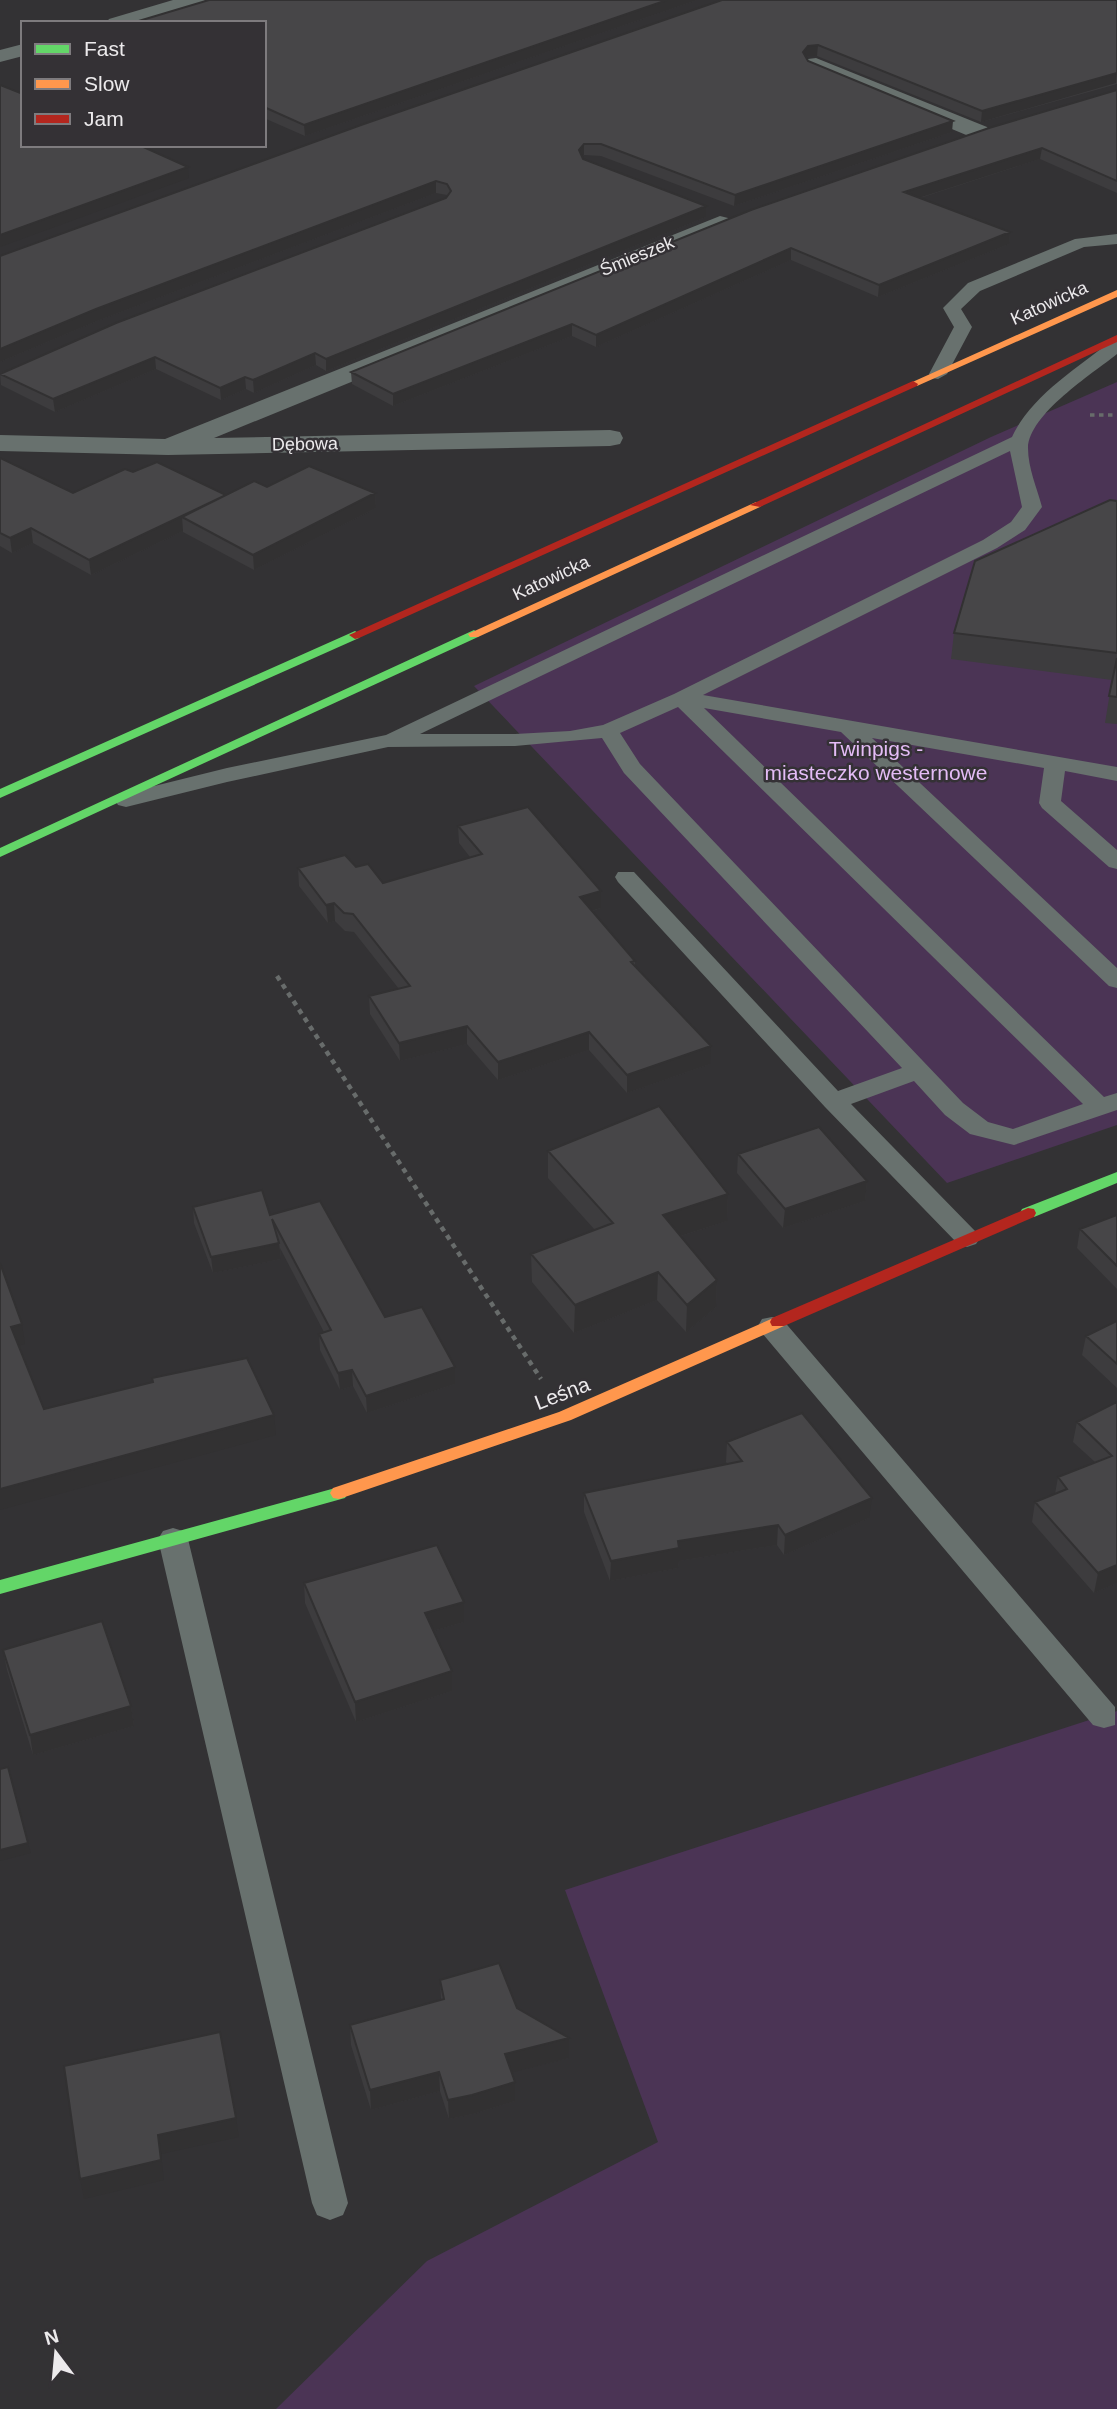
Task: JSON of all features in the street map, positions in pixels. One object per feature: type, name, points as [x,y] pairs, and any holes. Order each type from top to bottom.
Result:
[{"type":"main road","name":"Katowicka","points":[[0,794],[1117,293]]},
{"type":"main road","name":"Katowicka","points":[[0,853],[1117,338]]},
{"type":"main road","name":"Leśna","points":[[0,1587],[337,1494],[565,1416],[967,1238],[1117,1177]]},
{"type":"street","points":[[123,21],[195,0]]},
{"type":"street","points":[[0,56],[21,51]]},
{"type":"street","points":[[816,64],[979,132]]},
{"type":"street","points":[[953,141],[1004,125]]},
{"type":"street","name":"Śmieszek","points":[[168,447],[738,215],[708,207]]},
{"type":"street","name":"Dębowa","points":[[0,443],[168,447],[610,438]]},
{"type":"lane","points":[[938,374],[963,327],[952,308],[974,286],[1081,242],[1117,239]]},
{"type":"lane","points":[[104,805],[227,775],[388,741],[515,740],[608,731],[681,698],[990,544],[1018,526],[1032,507],[1019,440],[1024,427],[1047,403],[1117,345]]},
{"type":"lane","points":[[388,741],[1019,440]]},
{"type":"lane","points":[[681,698],[1117,774]]},
{"type":"lane","points":[[608,731],[632,768],[954,1109],[979,1128],[1014,1137],[1109,1104],[681,698]]},
{"type":"lane","points":[[848,727],[1117,981]]},
{"type":"lane","points":[[1055,763],[1050,803],[1117,862]]},
{"type":"lane","points":[[626,877],[834,1101],[967,1238]]},
{"type":"lane","points":[[834,1101],[918,1071]]},
{"type":"lane","points":[[772,1326],[1104,1716]]},
{"type":"lane","points":[[173,1539],[330,2203]]},
{"type":"path","points":[[277,976],[565,1416]]},
{"type":"green space","name":"Twinpigs - miasteczko westernowe","points":[[1117,382],[1117,1125],[947,1183],[474,686],[991,437]]},
{"type":"green space","points":[[1117,1711],[1117,2409],[276,2409],[427,2261],[658,2142],[565,1890]]},
{"type":"building","points":[[209,0],[667,0],[304,125],[266,108],[266,21],[139,21]]},
{"type":"building","points":[[722,0],[1117,0],[1117,73],[982,111],[818,45],[808,46],[803,52],[808,61],[953,121],[735,195],[601,144],[584,144],[579,150],[583,159],[706,206],[326,359],[315,353],[253,380],[245,377],[220,388],[155,357],[53,399],[0,374],[116,323],[446,198],[451,191],[447,184],[436,181],[96,309],[0,349],[0,256],[361,125]]},
{"type":"building","points":[[0,85],[21,93],[21,147],[143,147],[188,167],[0,235]]},
{"type":"building","points":[[1117,90],[1117,181],[1042,148],[904,192],[1010,232],[879,285],[791,248],[596,335],[572,324],[393,394],[351,372],[751,210],[989,128]]},
{"type":"building","points":[[0,458],[73,493],[125,469],[133,472],[157,462],[226,495],[89,560],[31,528],[10,538],[0,533]]},
{"type":"building","points":[[309,466],[375,493],[253,555],[182,517],[254,481],[267,487]]},
{"type":"building","points":[[1110,500],[1117,501],[1117,653],[954,633],[975,561]]},
{"type":"building","points":[[1117,658],[1117,697],[1109,696]]},
{"type":"building","points":[[528,807],[601,891],[580,897],[635,961],[631,962],[711,1046],[627,1075],[589,1032],[498,1062],[467,1026],[399,1043],[369,996],[410,986],[353,914],[344,913],[334,903],[326,905],[298,868],[345,855],[356,867],[368,864],[383,883],[482,854],[458,826]]},
{"type":"building","points":[[659,1106],[728,1194],[663,1215],[717,1280],[687,1305],[658,1272],[575,1305],[531,1254],[613,1223],[548,1151]]},
{"type":"building","points":[[819,1127],[867,1181],[785,1209],[738,1154]]},
{"type":"building","points":[[262,1190],[270,1215],[320,1201],[385,1317],[422,1307],[455,1367],[366,1396],[352,1370],[338,1373],[319,1334],[331,1330],[272,1219],[279,1243],[211,1257],[193,1207]]},
{"type":"building","points":[[1117,1215],[1117,1266],[1080,1229]]},
{"type":"building","points":[[0,1263],[22,1324],[11,1327],[44,1409],[153,1382],[152,1378],[247,1358],[274,1415],[0,1489]]},
{"type":"building","points":[[1117,1321],[1117,1364],[1086,1336]]},
{"type":"building","points":[[1117,1402],[1117,1565],[1098,1573],[1035,1502],[1067,1489],[1058,1477],[1112,1456],[1077,1422]]},
{"type":"building","points":[[802,1413],[872,1498],[785,1535],[778,1525],[678,1541],[679,1548],[611,1561],[584,1493],[742,1461],[727,1442]]},
{"type":"building","points":[[437,1545],[464,1602],[425,1613],[452,1671],[355,1702],[304,1583]]},
{"type":"building","points":[[102,1621],[131,1706],[30,1735],[3,1650]]},
{"type":"building","points":[[8,1767],[28,1843],[0,1850],[0,1769]]},
{"type":"building","points":[[499,1963],[517,2008],[569,2038],[505,2054],[515,2082],[472,2095],[448,2100],[439,2072],[370,2090],[350,2025],[444,1999],[440,1980]]},
{"type":"building","points":[[220,2032],[236,2118],[158,2135],[161,2160],[80,2179],[64,2066]]},
{"type":"traffic: fast","points":[[0,853],[474,634]]},
{"type":"traffic: fast","points":[[0,794],[355,635]]},
{"type":"traffic: fast","points":[[1028,1213],[1117,1177]]},
{"type":"traffic: fast","points":[[0,1587],[339,1493]]},
{"type":"traffic: slow","points":[[913,384],[1117,293]]},
{"type":"traffic: slow","points":[[474,634],[756,505]]},
{"type":"traffic: slow","points":[[339,1493],[565,1416],[778,1322]]},
{"type":"traffic: jam","points":[[756,505],[1117,338]]},
{"type":"traffic: jam","points":[[355,635],[913,384]]},
{"type":"traffic: jam","points":[[778,1322],[1028,1213]]}]
